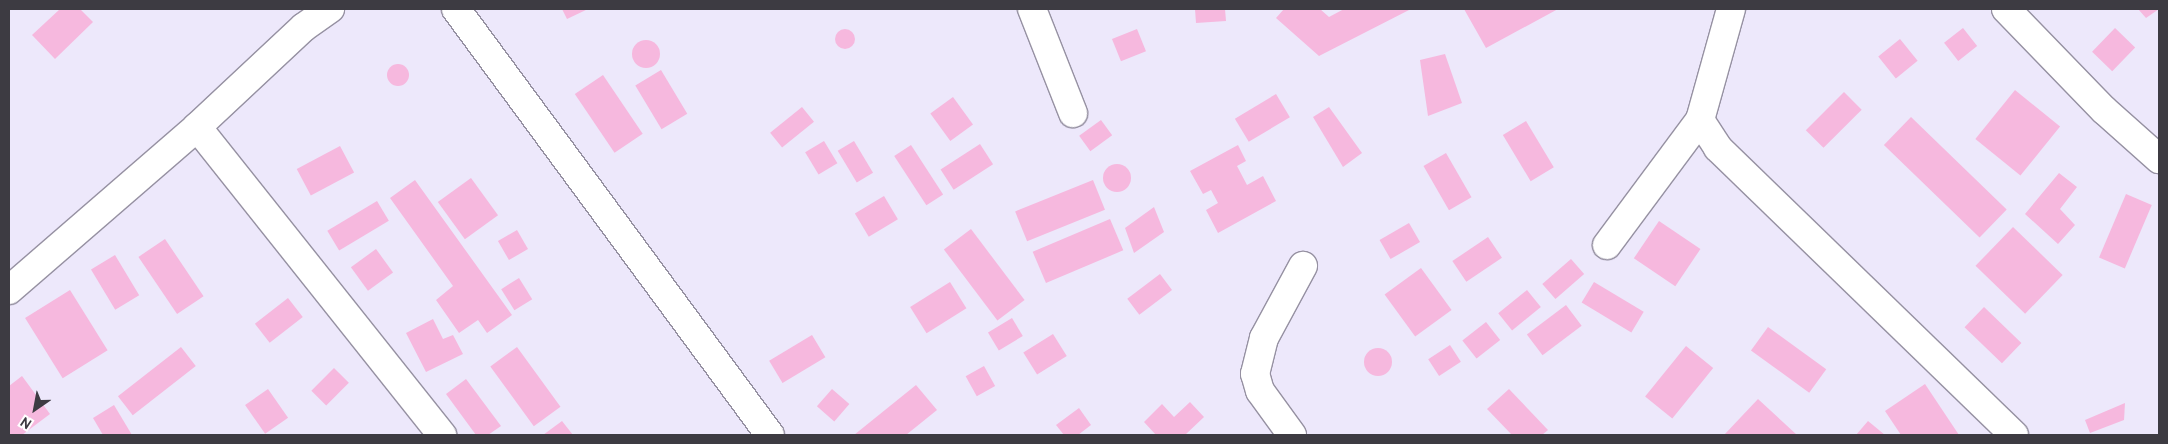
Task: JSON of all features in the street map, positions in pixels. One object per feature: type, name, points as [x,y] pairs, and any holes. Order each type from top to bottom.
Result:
[{"type":"street","points":[[9,290],[197,128],[299,18],[330,9]]},
{"type":"street","points":[[456,9],[770,435]]},
{"type":"street","points":[[1032,9],[1073,113]]},
{"type":"street","points":[[1607,246],[1700,120],[1731,9]]},
{"type":"street","points":[[2006,9],[2104,110],[2159,159]]},
{"type":"street","points":[[1700,120],[1718,148],[2014,435]]},
{"type":"street","points":[[197,128],[442,435]]},
{"type":"street","points":[[1292,435],[1260,391],[1255,374],[1264,338],[1303,266]]},
{"type":"building","points":[[60,9],[80,9],[93,22],[55,59],[32,35]]},
{"type":"building","points":[[562,9],[588,9],[567,19]]},
{"type":"building","points":[[1195,9],[1225,9],[1226,21],[1196,23]]},
{"type":"building","points":[[1284,9],[1320,9],[1329,17],[1344,9],[1411,9],[1319,56],[1276,18]]},
{"type":"building","points":[[1464,9],[1558,9],[1486,48]]},
{"type":"building","points":[[2138,9],[2159,9],[2146,18]]},
{"type":"building","points":[[1963,28],[1977,46],[1958,61],[1944,43]]},
{"type":"building","points":[[2115,28],[2135,47],[2112,71],[2092,52]]},
{"type":"building","points":[[841,29],[849,29],[855,35],[855,43],[849,49],[841,49],[835,43],[835,35]]},
{"type":"building","points":[[1137,29],[1146,51],[1121,61],[1112,39]]},
{"type":"building","points":[[1900,39],[1918,61],[1896,78],[1878,57]]},
{"type":"building","points":[[646,40],[656,44],[660,54],[656,64],[646,68],[636,64],[632,54],[636,44]]},
{"type":"building","points":[[1445,54],[1462,103],[1428,116],[1420,60]]},
{"type":"building","points":[[398,64],[406,67],[409,75],[406,83],[398,86],[390,83],[387,75],[390,67]]},
{"type":"building","points":[[661,70],[687,114],[662,129],[635,85]]},
{"type":"building","points":[[603,75],[643,134],[615,153],[575,94]]},
{"type":"building","points":[[2015,90],[2060,127],[2020,175],[1975,139]]},
{"type":"building","points":[[1844,92],[1862,110],[1823,148],[1806,130]]},
{"type":"building","points":[[1276,94],[1290,117],[1249,142],[1235,119]]},
{"type":"building","points":[[953,97],[973,125],[950,141],[930,113]]},
{"type":"building","points":[[802,107],[814,122],[782,148],[770,133]]},
{"type":"building","points":[[1329,107],[1362,153],[1343,167],[1313,117]]},
{"type":"building","points":[[1911,117],[2007,209],[1980,237],[1884,145]]},
{"type":"building","points":[[1101,120],[1112,135],[1090,151],[1079,136]]},
{"type":"building","points":[[1526,121],[1554,167],[1531,181],[1503,135]]},
{"type":"building","points":[[824,141],[837,163],[819,175],[805,152]]},
{"type":"building","points":[[854,141],[873,173],[857,183],[838,151]]},
{"type":"building","points":[[980,144],[993,164],[954,190],[941,170]]},
{"type":"building","points":[[911,145],[943,194],[926,205],[894,156]]},
{"type":"building","points":[[1238,145],[1246,161],[1237,166],[1247,185],[1263,176],[1276,201],[1218,233],[1206,210],[1218,203],[1211,190],[1203,194],[1190,171]]},
{"type":"building","points":[[340,146],[354,172],[311,195],[297,169]]},
{"type":"building","points":[[1446,153],[1472,197],[1449,210],[1423,166]]},
{"type":"building","points":[[1117,164],[1127,168],[1131,178],[1127,188],[1117,192],[1107,188],[1103,178],[1107,168]]},
{"type":"building","points":[[2059,173],[2077,187],[2060,209],[2075,225],[2058,244],[2025,214]]},
{"type":"building","points":[[471,178],[498,215],[465,239],[438,202]]},
{"type":"building","points":[[415,180],[512,315],[487,333],[478,320],[459,333],[436,300],[453,286],[390,198]]},
{"type":"building","points":[[1093,180],[1105,210],[1027,241],[1015,211]]},
{"type":"building","points":[[2126,194],[2152,205],[2125,268],[2099,258]]},
{"type":"building","points":[[884,196],[898,219],[869,237],[855,214]]},
{"type":"building","points":[[377,201],[389,221],[339,251],[327,231]]},
{"type":"building","points":[[1154,207],[1164,232],[1134,253],[1125,228]]},
{"type":"building","points":[[1110,219],[1123,250],[1046,283],[1033,252]]},
{"type":"building","points":[[1659,221],[1700,249],[1675,286],[1634,258]]},
{"type":"building","points":[[1409,223],[1420,242],[1391,259],[1380,240]]},
{"type":"building","points":[[2013,227],[2063,275],[2025,314],[1975,266]]},
{"type":"building","points":[[971,229],[1025,300],[997,321],[944,249]]},
{"type":"building","points":[[517,230],[528,249],[509,260],[498,241]]},
{"type":"building","points":[[1488,237],[1502,258],[1466,282],[1452,261]]},
{"type":"building","points":[[165,239],[204,296],[177,314],[138,257]]},
{"type":"building","points":[[376,249],[393,272],[368,291],[351,267]]},
{"type":"building","points":[[115,255],[139,295],[115,310],[91,269]]},
{"type":"building","points":[[1571,259],[1584,274],[1555,299],[1542,284]]},
{"type":"building","points":[[1421,268],[1452,310],[1415,337],[1385,294]]},
{"type":"building","points":[[1160,274],[1172,290],[1139,315],[1127,299]]},
{"type":"building","points":[[519,278],[532,299],[514,310],[501,289]]},
{"type":"building","points":[[950,282],[966,308],[927,333],[910,307]]},
{"type":"building","points":[[1594,282],[1644,312],[1631,332],[1582,303]]},
{"type":"building","points":[[70,290],[108,350],[63,378],[25,318]]},
{"type":"building","points":[[1527,290],[1541,307],[1512,330],[1498,313]]},
{"type":"building","points":[[288,298],[303,317],[270,343],[255,324]]},
{"type":"building","points":[[1566,305],[1582,326],[1543,355],[1527,334]]},
{"type":"building","points":[[1984,307],[2021,343],[2002,363],[1965,327]]},
{"type":"building","points":[[1012,318],[1023,336],[999,350],[988,332]]},
{"type":"building","points":[[433,319],[443,339],[453,335],[463,354],[426,372],[406,333]]},
{"type":"building","points":[[1486,322],[1500,340],[1477,359],[1462,340]]},
{"type":"building","points":[[1768,327],[1826,369],[1809,393],[1751,350]]},
{"type":"building","points":[[1053,334],[1067,356],[1037,375],[1023,353]]},
{"type":"building","points":[[812,335],[825,357],[783,383],[769,361]]},
{"type":"building","points":[[1450,345],[1461,362],[1439,376],[1428,359]]},
{"type":"building","points":[[1686,346],[1713,368],[1672,419],[1645,397]]},
{"type":"building","points":[[181,347],[196,366],[133,415],[118,396]]},
{"type":"building","points":[[517,347],[560,407],[534,426],[490,366]]},
{"type":"building","points":[[1378,348],[1388,352],[1392,362],[1388,372],[1378,376],[1368,372],[1364,362],[1368,352]]},
{"type":"building","points":[[984,366],[995,386],[977,396],[966,376]]},
{"type":"building","points":[[334,368],[349,383],[326,405],[311,391]]},
{"type":"building","points":[[22,376],[50,414],[22,435],[9,435],[9,386]]},
{"type":"building","points":[[466,379],[501,426],[488,435],[476,435],[446,394]]},
{"type":"building","points":[[1925,384],[1959,435],[1901,435],[1885,411]]},
{"type":"building","points":[[916,385],[937,410],[906,435],[854,435]]},
{"type":"building","points":[[268,389],[288,418],[265,434],[245,405]]},
{"type":"building","points":[[832,389],[849,404],[834,421],[817,406]]},
{"type":"building","points":[[1509,389],[1548,430],[1542,435],[1512,435],[1487,409]]},
{"type":"building","points":[[1758,399],[1797,435],[1724,435]]},
{"type":"building","points":[[1190,402],[1204,417],[1185,435],[1156,435],[1144,422],[1162,404],[1174,417]]},
{"type":"building","points":[[2125,403],[2124,420],[2090,433],[2085,420]]},
{"type":"building","points":[[114,405],[132,435],[103,435],[93,418]]},
{"type":"building","points":[[1079,408],[1091,425],[1078,435],[1064,435],[1056,425]]},
{"type":"building","points":[[562,421],[573,435],[543,435]]},
{"type":"building","points":[[1868,421],[1885,435],[1856,435]]}]
